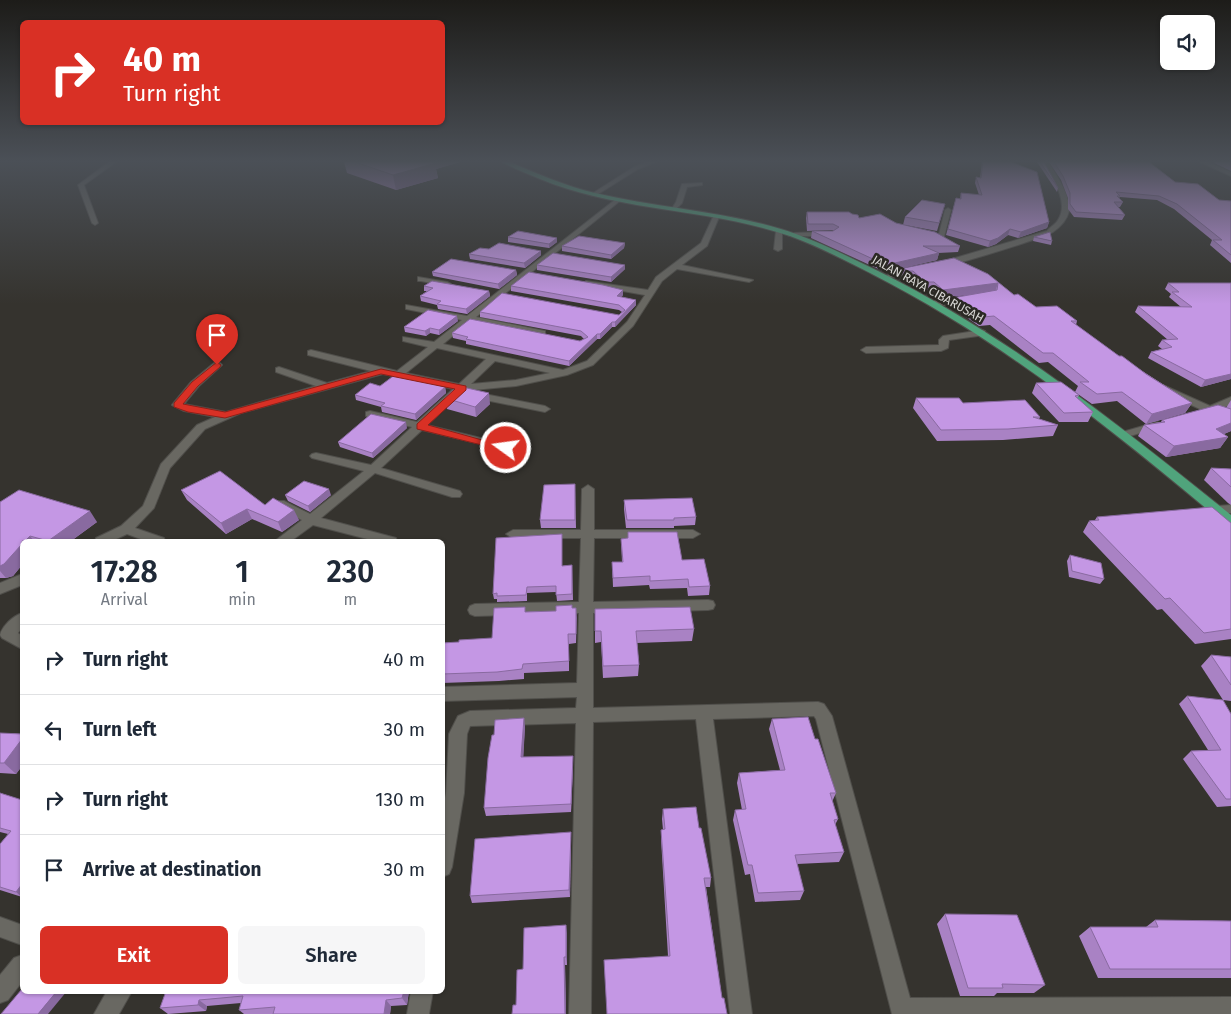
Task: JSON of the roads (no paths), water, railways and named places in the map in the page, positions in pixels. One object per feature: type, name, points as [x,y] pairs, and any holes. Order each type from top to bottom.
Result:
[{"type":"main road","name":"JALAN RAYA CIBARUSAH","points":[[675,209],[792,235],[885,277],[982,333],[1123,435],[1231,522]]},
{"type":"street","points":[[90,209],[95,223]]},
{"type":"street","points":[[398,375],[606,209]]},
{"type":"street","points":[[934,266],[1049,232],[1061,222],[1066,209]]},
{"type":"street","points":[[940,236],[948,210]]},
{"type":"street","points":[[460,390],[516,383],[564,373],[590,363],[630,324],[648,293],[659,279],[704,244],[716,217]]},
{"type":"street","points":[[778,249],[779,231]]},
{"type":"street","points":[[792,235],[832,234]]},
{"type":"street","points":[[932,234],[948,241]]},
{"type":"street","points":[[536,250],[562,255]]},
{"type":"street","points":[[962,250],[973,256]]},
{"type":"street","points":[[675,266],[749,280]]},
{"type":"street","points":[[885,277],[924,268]]},
{"type":"street","points":[[519,271],[537,274]]},
{"type":"street","points":[[421,279],[457,286]]},
{"type":"street","points":[[584,282],[648,293]]},
{"type":"street","points":[[484,291],[512,296]]},
{"type":"street","points":[[932,304],[981,297]]},
{"type":"street","points":[[409,307],[553,336]]},
{"type":"street","points":[[866,350],[941,348],[945,346],[944,340],[946,338],[982,333]]},
{"type":"street","points":[[406,339],[564,373]]},
{"type":"street","points":[[311,353],[381,372],[545,409]]},
{"type":"street","points":[[285,539],[311,520],[372,469],[492,359]]},
{"type":"street","points":[[217,365],[195,384],[177,405],[188,409],[225,415]]},
{"type":"street","points":[[279,370],[328,387]]},
{"type":"street","points":[[105,539],[126,529],[148,508],[165,467],[194,432],[225,415],[381,372]]},
{"type":"street","points":[[1154,384],[1231,419]]},
{"type":"street","points":[[1194,415],[1212,410],[1231,400]]},
{"type":"street","points":[[370,414],[506,448]]},
{"type":"street","points":[[1123,435],[1168,422]]},
{"type":"street","points":[[316,456],[372,469],[456,494]]},
{"type":"street","points":[[580,1014],[588,489]]},
{"type":"street","points":[[274,501],[311,520],[383,539]]},
{"type":"street","points":[[1217,510],[1231,509]]},
{"type":"street","points":[[126,529],[154,539]]},
{"type":"street","points":[[513,534],[693,534]]},
{"type":"street","points":[[0,589],[20,580]]},
{"type":"street","points":[[475,610],[708,605]]},
{"type":"street","points":[[20,621],[7,634],[20,642]]},
{"type":"street","points":[[445,694],[585,690]]},
{"type":"street","points":[[445,835],[458,734],[464,722],[478,717],[704,714],[816,709],[822,713],[902,1012],[1231,1008]]},
{"type":"street","points":[[704,714],[741,1014]]},
{"type":"street","points":[[0,928],[20,934]]},
{"type":"street","points":[[0,992],[20,968]]},
{"type":"street","points":[[104,1014],[120,994]]},
{"type":"street","points":[[418,1014],[421,994]]}]
